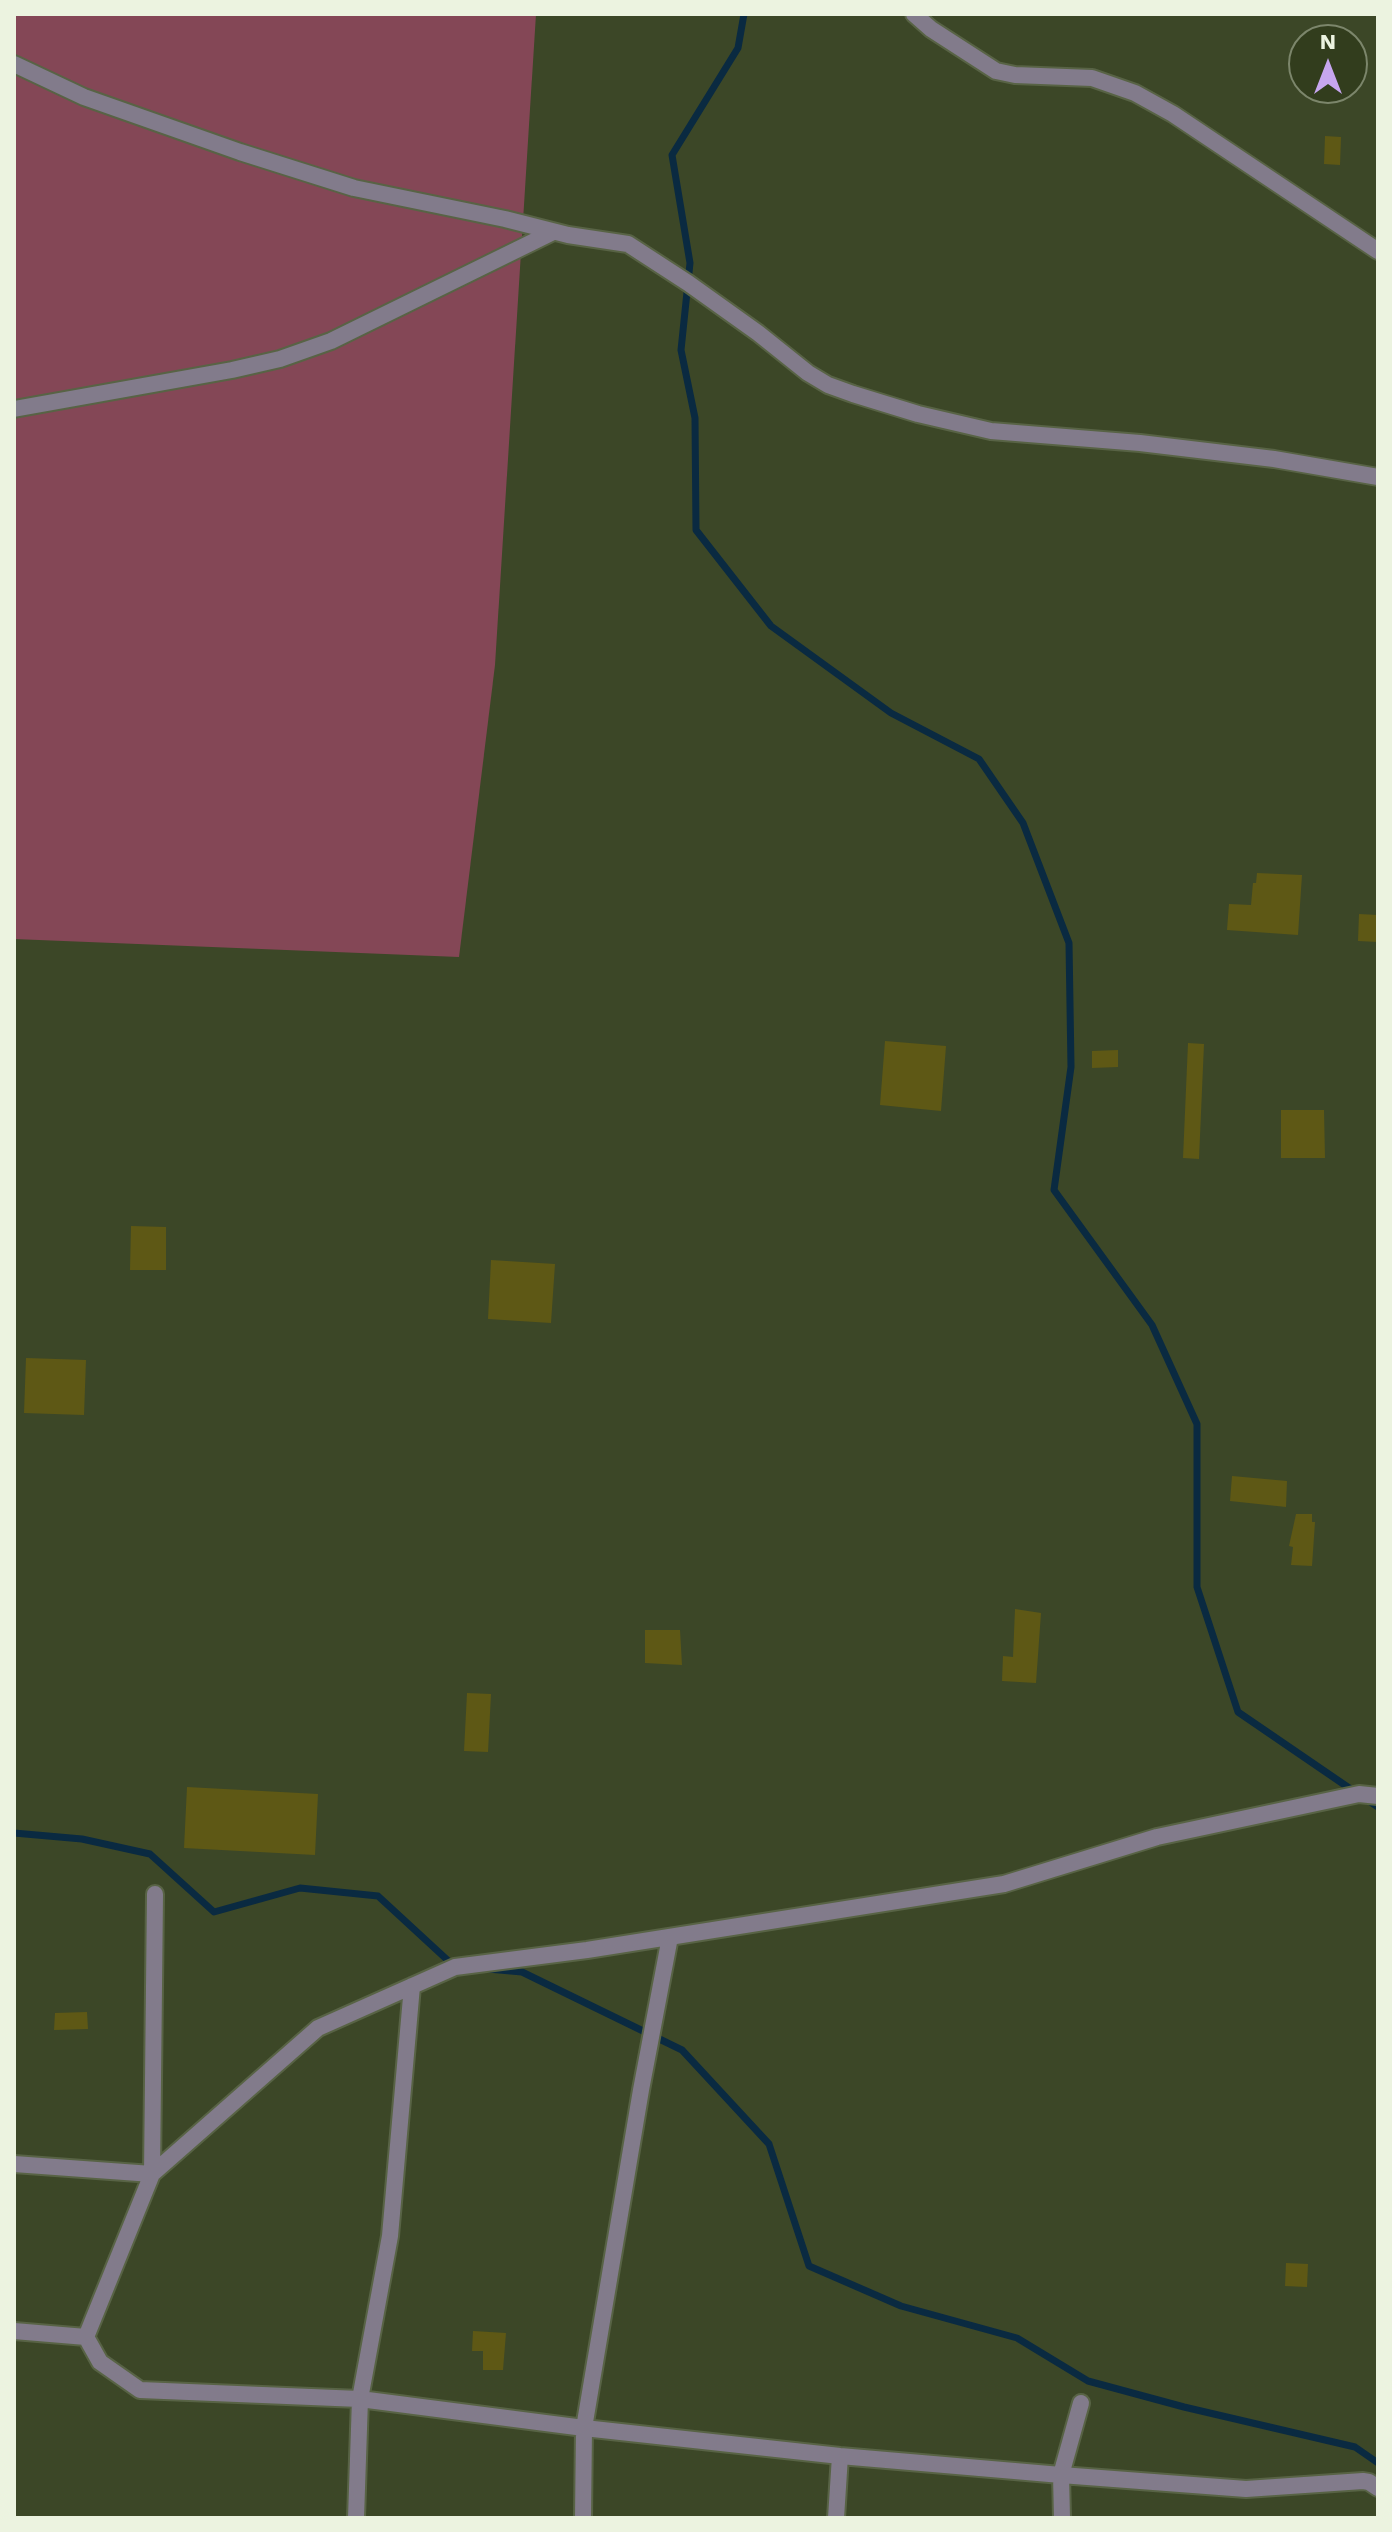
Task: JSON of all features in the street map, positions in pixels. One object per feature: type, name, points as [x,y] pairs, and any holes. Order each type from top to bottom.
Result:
[{"type":"street","points":[[914,14],[952,44],[996,71],[1015,75],[1092,78],[1135,93],[1173,114],[1378,251]]},
{"type":"street","points":[[14,64],[84,97],[354,188],[553,232],[628,244],[688,283],[828,385],[918,414],[991,431],[1245,455],[1378,477]]},
{"type":"street","points":[[14,409],[280,359],[331,341],[553,232]]},
{"type":"street","points":[[14,2164],[152,2174],[318,2028],[455,1967],[670,1937],[1004,1884],[1157,1837],[1359,1794],[1378,1796]]},
{"type":"street","points":[[86,2337],[152,2174],[155,1894]]},
{"type":"street","points":[[583,2518],[584,2428],[670,1937]]},
{"type":"street","points":[[356,2518],[360,2399],[390,2236],[412,1986]]},
{"type":"street","points":[[14,2331],[86,2337]]},
{"type":"street","points":[[86,2337],[100,2362],[140,2390],[360,2399],[840,2456],[1061,2475],[1246,2489],[1363,2481],[1378,2488]]},
{"type":"street","points":[[1062,2518],[1061,2475],[1081,2403]]},
{"type":"street","points":[[836,2518],[840,2456]]},
{"type":"shaded area","points":[[14,14],[536,14],[495,665],[459,957],[14,939]]},
{"type":"building","points":[[1325,136],[1341,137],[1340,165],[1324,164]]},
{"type":"building","points":[[1257,873],[1302,875],[1298,935],[1227,930],[1229,904],[1251,905]]},
{"type":"building","points":[[1359,914],[1378,915],[1378,942],[1358,941]]},
{"type":"building","points":[[885,1041],[946,1046],[941,1111],[880,1105]]},
{"type":"building","points":[[1188,1043],[1204,1044],[1199,1159],[1183,1158]]},
{"type":"building","points":[[1118,1050],[1118,1067],[1092,1068],[1092,1051]]},
{"type":"building","points":[[1281,1110],[1324,1110],[1325,1158],[1281,1158]]},
{"type":"building","points":[[131,1226],[166,1227],[166,1270],[130,1270]]},
{"type":"building","points":[[491,1260],[555,1264],[551,1323],[488,1319]]},
{"type":"building","points":[[26,1358],[86,1360],[84,1415],[24,1413]]},
{"type":"building","points":[[1232,1476],[1287,1481],[1286,1507],[1230,1501]]},
{"type":"building","points":[[1296,1514],[1312,1514],[1312,1522],[1315,1522],[1312,1566],[1291,1565],[1293,1547],[1289,1546]]},
{"type":"building","points":[[1015,1609],[1041,1613],[1036,1683],[1002,1681],[1003,1656],[1013,1657]]},
{"type":"building","points":[[645,1630],[680,1630],[682,1665],[645,1663]]},
{"type":"building","points":[[467,1693],[491,1694],[488,1752],[464,1751]]},
{"type":"building","points":[[187,1787],[318,1794],[315,1855],[184,1848]]},
{"type":"building","points":[[87,2012],[88,2029],[54,2030],[55,2013]]},
{"type":"building","points":[[1286,2263],[1308,2264],[1307,2287],[1285,2286]]},
{"type":"building","points":[[473,2331],[506,2333],[503,2370],[483,2370],[483,2351],[472,2351]]},
{"type":"waterway","points":[[744,14],[738,48],[672,155],[690,263],[681,350],[695,418],[696,530],[771,626],[891,713],[979,759],[1023,823],[1069,943],[1071,1067],[1054,1190],[1152,1325],[1197,1424],[1197,1587],[1238,1712],[1355,1792]]},
{"type":"waterway","points":[[1366,1799],[1378,1807]]},
{"type":"waterway","points":[[14,1833],[82,1839],[150,1854],[214,1912],[300,1888],[378,1896],[455,1967]]},
{"type":"waterway","points":[[488,1969],[522,1972],[682,2050],[769,2144],[809,2266],[901,2306],[1017,2338],[1088,2381],[1355,2447],[1378,2463]]}]
